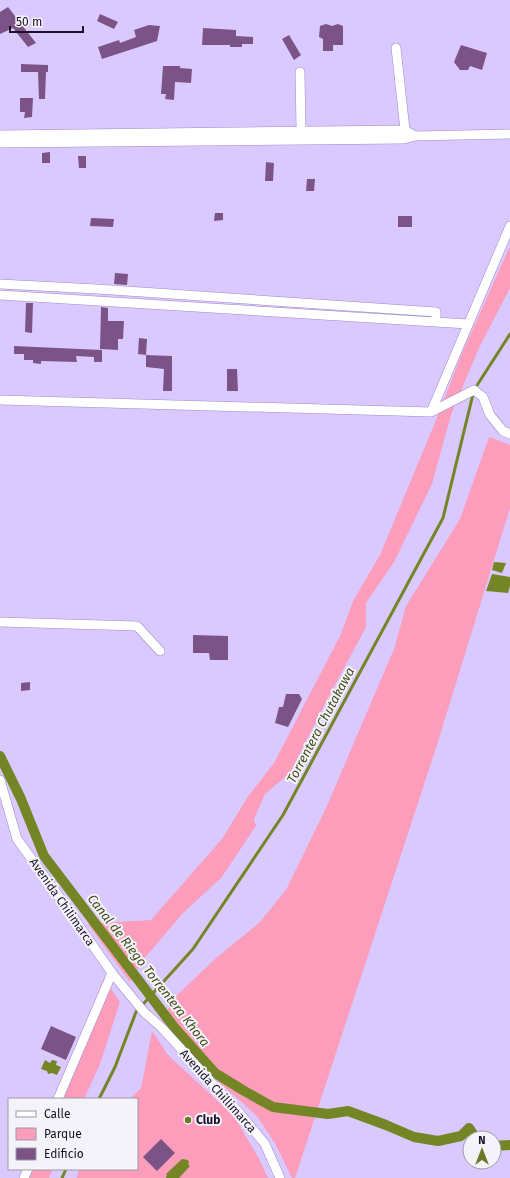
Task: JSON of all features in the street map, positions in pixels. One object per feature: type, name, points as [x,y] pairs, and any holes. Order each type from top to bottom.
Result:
[{"type":"street","points":[[396,48],[405,130]]},
{"type":"street","points":[[300,72],[301,130]]},
{"type":"street","points":[[0,134],[405,130],[415,136]]},
{"type":"street","points":[[0,143],[404,139],[415,136],[510,134]]},
{"type":"street","points":[[431,412],[510,226]]},
{"type":"street","points":[[0,284],[97,289],[436,312],[436,322]]},
{"type":"street","points":[[0,295],[468,324]]},
{"type":"street","points":[[0,400],[431,412],[474,390],[483,397],[490,415],[503,431],[510,434]]},
{"type":"street","points":[[0,622],[137,626],[160,651]]},
{"type":"street","name":"Avenida Chilimarca","points":[[0,780],[17,839],[112,973],[144,1012]]},
{"type":"street","points":[[58,1098],[112,973]]},
{"type":"street","name":"Avenida Chillimarca","points":[[144,1012],[162,1028],[247,1121],[265,1144],[280,1178]]},
{"type":"green space","points":[[510,246],[510,288],[478,350],[451,415],[432,484],[394,562],[366,603],[366,627],[290,773],[265,794],[254,819],[256,826],[221,878],[184,912],[142,961],[130,982],[88,924],[151,920],[222,839],[247,798],[274,763],[341,634],[353,601],[380,555],[463,351]]},
{"type":"green space","points":[[489,437],[510,445],[510,508],[436,748],[295,1178],[292,1178],[276,1145],[257,1116],[212,1076],[162,1020],[174,998],[215,959],[259,923],[286,890],[326,808],[394,649],[406,606],[460,519]]},
{"type":"green space","points":[[104,978],[120,1002],[100,1064],[84,1098],[58,1098]]},
{"type":"green space","name":"Club","points":[[152,1031],[168,1055],[234,1116],[258,1157],[268,1178],[77,1178],[79,1170],[138,1170],[138,1098],[131,1098],[141,1088]]},
{"type":"green space","points":[[31,1170],[53,1170],[49,1178],[27,1178]]},
{"type":"shaded area","points":[[494,562],[506,563],[502,573],[492,570]]},
{"type":"shaded area","points":[[492,574],[510,577],[508,593],[486,591]]},
{"type":"shaded area","points":[[45,1060],[50,1063],[52,1060],[57,1061],[56,1065],[61,1067],[57,1075],[52,1073],[48,1074],[47,1071],[41,1069]]},
{"type":"shaded area","points":[[182,1159],[188,1160],[188,1164],[190,1166],[179,1178],[166,1178],[166,1174]]},
{"type":"building","points":[[8,7],[36,43],[28,47],[13,28],[0,34],[0,12]]},
{"type":"building","points":[[100,14],[118,22],[114,29],[97,21]]},
{"type":"building","points":[[326,24],[332,26],[338,24],[343,26],[343,45],[333,45],[333,51],[323,51],[323,39],[319,37],[320,26]]},
{"type":"building","points":[[149,25],[160,26],[157,41],[102,59],[98,47],[119,40],[120,43],[136,37],[134,30]]},
{"type":"building","points":[[203,28],[236,30],[236,36],[253,37],[253,44],[242,44],[242,47],[230,47],[230,45],[202,45]]},
{"type":"building","points":[[289,35],[301,55],[294,60],[282,39]]},
{"type":"building","points":[[461,45],[487,53],[482,70],[470,66],[468,70],[460,70],[454,62]]},
{"type":"building","points":[[21,64],[48,65],[48,72],[46,72],[45,99],[39,99],[38,72],[21,72]]},
{"type":"building","points":[[163,66],[180,66],[180,68],[192,69],[191,83],[175,82],[174,100],[165,99],[166,94],[161,94]]},
{"type":"building","points":[[20,98],[33,98],[32,117],[24,118],[25,112],[20,112]]},
{"type":"building","points":[[50,152],[50,163],[42,163],[42,153]]},
{"type":"building","points":[[78,156],[86,156],[86,168],[79,168]]},
{"type":"building","points":[[266,162],[274,163],[273,181],[265,181]]},
{"type":"building","points":[[307,179],[315,179],[314,191],[306,191]]},
{"type":"building","points":[[215,213],[223,213],[223,220],[214,221]]},
{"type":"building","points":[[398,216],[412,216],[412,227],[398,227]]},
{"type":"building","points":[[91,218],[114,219],[113,227],[90,226]]},
{"type":"building","points":[[115,273],[128,274],[127,285],[114,284]]},
{"type":"building","points":[[26,303],[33,303],[32,333],[25,332]]},
{"type":"building","points":[[101,307],[108,308],[108,321],[124,321],[123,339],[118,339],[118,350],[100,349]]},
{"type":"building","points":[[139,338],[147,339],[146,355],[138,354]]},
{"type":"building","points":[[14,346],[102,350],[102,362],[94,362],[94,357],[76,356],[77,362],[41,361],[41,364],[33,363],[33,360],[24,360],[24,354],[14,354]]},
{"type":"building","points":[[146,355],[172,356],[172,391],[163,391],[164,369],[146,367]]},
{"type":"building","points":[[227,369],[237,369],[238,391],[227,391]]},
{"type":"building","points":[[193,635],[228,636],[228,660],[210,660],[209,653],[193,653]]},
{"type":"building","points":[[30,682],[30,690],[21,691],[21,683]]},
{"type":"building","points":[[286,694],[299,694],[302,699],[288,727],[275,723],[279,707],[283,707]]},
{"type":"building","points":[[51,1026],[76,1037],[66,1060],[41,1049]]},
{"type":"building","points":[[161,1139],[175,1153],[157,1171],[143,1157]]},
{"type":"waterway","name":"Torrentera Chutakawa","points":[[100,1098],[115,1067],[136,1012],[193,949],[283,815],[443,518],[474,390],[510,334]]},
{"type":"waterway","name":"Canal de Riego Torrentera Khora","points":[[0,756],[21,799],[44,856],[174,1027],[215,1073],[273,1107],[328,1114],[348,1111],[414,1137],[438,1141],[462,1135]]},
{"type":"waterway","name":"Canal de Riego Torrentera Khora","points":[[467,1130],[469,1128],[470,1130]]},
{"type":"waterway","name":"Canal de Riego Torrentera Khora","points":[[502,1146],[510,1145]]},
{"type":"waterway","name":"Torrentera Chutakawa","points":[[62,1178],[66,1170]]},
{"type":"place","name":"Club","points":[[188,1120]]}]
